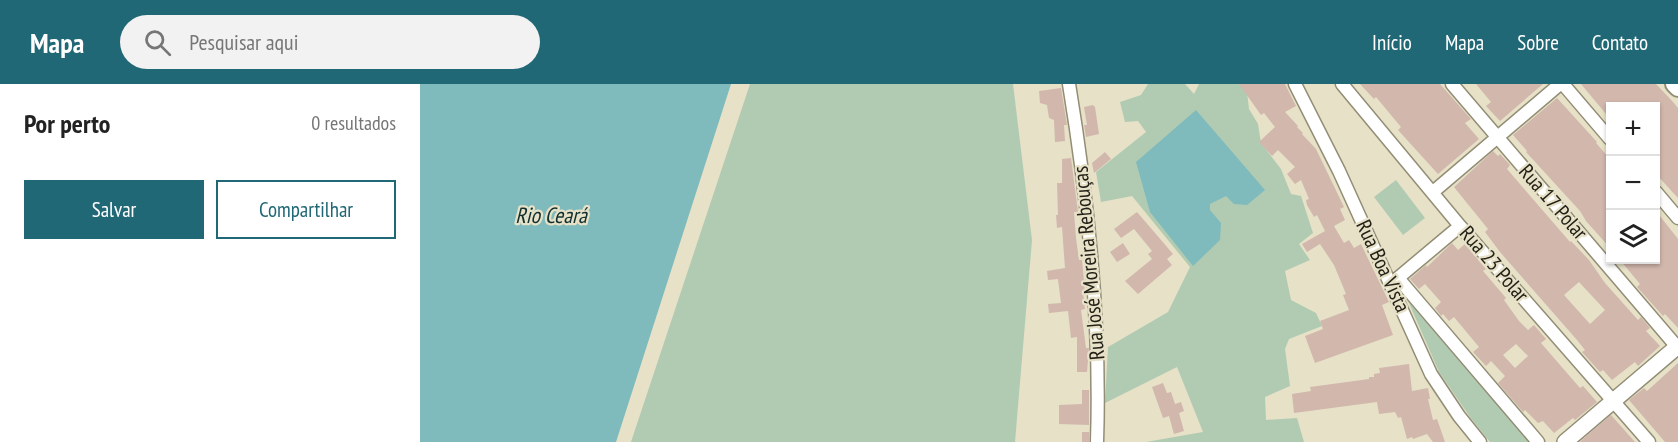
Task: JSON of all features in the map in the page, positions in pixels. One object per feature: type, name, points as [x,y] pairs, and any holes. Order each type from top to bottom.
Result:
[{"type":"main road","points":[[1674,84],[1678,88]]},
{"type":"street","name":"Rua José Moreira Rebouças","points":[[1069,84],[1079,145],[1088,232],[1099,384],[1096,442]]},
{"type":"street","name":"Rua Boa Vista","points":[[1295,84],[1395,280],[1431,374],[1459,416],[1480,442]]},
{"type":"street","name":"Rua 23 Polar","points":[[1342,84],[1460,226],[1649,442]]},
{"type":"street","name":"Rua 17 Polar","points":[[1452,84],[1678,347]]},
{"type":"street","points":[[1433,192],[1562,84],[1606,133]]},
{"type":"street","points":[[1660,197],[1678,218]]},
{"type":"street","points":[[1460,226],[1395,280],[1538,442]]},
{"type":"street","points":[[1565,442],[1678,347]]},
{"type":"green space","points":[[750,84],[1013,84],[1032,240],[1015,442],[631,442]]},
{"type":"green space","points":[[1148,84],[1185,84],[1194,94],[1199,84],[1246,84],[1249,109],[1258,124],[1261,143],[1281,169],[1291,194],[1301,196],[1313,233],[1299,244],[1310,260],[1285,271],[1291,300],[1316,313],[1322,326],[1289,339],[1285,349],[1290,386],[1265,397],[1266,420],[1297,418],[1304,442],[1146,442],[1203,432],[1177,367],[1105,403],[1108,347],[1168,312],[1190,267],[1132,196],[1101,202],[1096,172],[1146,132],[1138,121],[1125,122],[1120,102],[1141,95]]},
{"type":"green space","points":[[1396,180],[1425,218],[1403,235],[1374,197]]},
{"type":"green space","points":[[1405,294],[1533,442],[1490,442],[1439,372]]},
{"type":"water","name":"Rio Ceará","points":[[420,84],[731,84],[616,442],[420,442]]},
{"type":"water","points":[[1196,110],[1265,190],[1247,205],[1234,204],[1226,196],[1210,204],[1210,210],[1221,223],[1220,240],[1193,266],[1150,212],[1136,162]]},
{"type":"building","points":[[1239,84],[1285,84],[1296,106],[1285,112],[1316,149],[1344,207],[1340,209],[1345,220],[1334,226],[1344,243],[1349,240],[1354,248],[1361,244],[1389,302],[1382,305],[1393,335],[1315,363],[1305,336],[1323,329],[1320,321],[1349,310],[1343,295],[1346,294],[1334,265],[1320,244],[1307,252],[1302,244],[1325,231],[1317,215],[1314,217],[1307,205],[1306,200],[1309,199],[1301,180],[1295,184],[1287,174],[1295,167],[1278,150],[1272,156],[1259,142],[1275,127],[1264,113],[1261,115]]},
{"type":"building","points":[[1360,84],[1440,84],[1471,119],[1465,123],[1479,139],[1438,174],[1398,130],[1401,127],[1376,97],[1374,99]]},
{"type":"building","points":[[1476,84],[1543,84],[1500,121],[1486,106],[1491,102]]},
{"type":"building","points":[[1581,84],[1656,84],[1673,102],[1678,108],[1678,198],[1660,178],[1660,102],[1606,102],[1606,114]]},
{"type":"building","points":[[1061,88],[1067,125],[1064,125],[1065,141],[1055,142],[1054,120],[1049,118],[1047,105],[1040,103],[1039,91]]},
{"type":"building","points":[[1557,98],[1597,142],[1606,154],[1606,243],[1580,211],[1513,135]]},
{"type":"building","points":[[1093,105],[1099,134],[1086,137],[1084,107]]},
{"type":"building","points":[[1493,151],[1498,156],[1500,154],[1510,165],[1507,169],[1570,242],[1589,260],[1605,283],[1638,320],[1641,317],[1650,328],[1646,331],[1660,346],[1638,366],[1635,362],[1612,380],[1603,370],[1600,372],[1582,352],[1585,350],[1577,340],[1500,252],[1485,232],[1488,229],[1454,187]],"holes":[[[1579,282],[1605,310],[1590,324],[1564,295]]]},
{"type":"building","points":[[1105,152],[1111,159],[1094,173],[1092,163]]},
{"type":"building","points":[[1071,158],[1078,212],[1074,212],[1076,238],[1079,260],[1082,260],[1085,292],[1083,292],[1085,309],[1081,310],[1086,348],[1089,348],[1087,372],[1077,372],[1077,337],[1071,338],[1068,311],[1049,313],[1048,304],[1061,303],[1058,279],[1048,280],[1047,271],[1065,268],[1062,227],[1057,228],[1057,183],[1062,183],[1062,159]]},
{"type":"building","points":[[1137,212],[1173,254],[1167,259],[1172,265],[1138,294],[1125,281],[1152,259],[1148,254],[1152,251],[1134,229],[1121,238],[1114,229]]},
{"type":"building","points":[[1660,216],[1678,239],[1678,328],[1665,314],[1663,316],[1637,287],[1640,284],[1623,264],[1660,264]]},
{"type":"building","points":[[1123,243],[1130,254],[1117,262],[1110,252]]},
{"type":"building","points":[[1452,243],[1458,250],[1465,244],[1486,269],[1483,271],[1506,298],[1504,300],[1519,321],[1528,330],[1534,325],[1546,339],[1541,343],[1580,388],[1583,386],[1597,402],[1554,433],[1543,421],[1538,423],[1525,410],[1523,412],[1498,383],[1505,376],[1491,361],[1486,366],[1473,352],[1479,347],[1454,317],[1449,321],[1443,314],[1441,316],[1435,308],[1441,302],[1425,284],[1419,289],[1410,279],[1426,265],[1427,267]],"holes":[[[1516,344],[1528,356],[1515,368],[1503,355]]]},
{"type":"building","points":[[1678,363],[1678,442],[1665,442],[1629,400],[1644,388],[1647,391]]},
{"type":"building","points":[[1409,364],[1412,391],[1428,388],[1433,420],[1437,419],[1445,442],[1433,442],[1427,434],[1407,439],[1401,417],[1398,418],[1395,412],[1379,414],[1377,402],[1294,413],[1292,394],[1311,391],[1310,387],[1369,379],[1369,377],[1374,377],[1374,374],[1380,373],[1379,368]]},
{"type":"building","points":[[1163,383],[1167,393],[1171,392],[1175,404],[1181,402],[1184,411],[1179,413],[1184,431],[1174,434],[1169,416],[1163,418],[1152,387]]},
{"type":"building","points":[[1082,390],[1089,390],[1089,425],[1059,424],[1059,405],[1082,404]]},
{"type":"building","points":[[1611,415],[1635,442],[1580,442],[1583,439]]},
{"type":"building","points":[[1082,432],[1089,432],[1089,442],[1082,442]]}]
